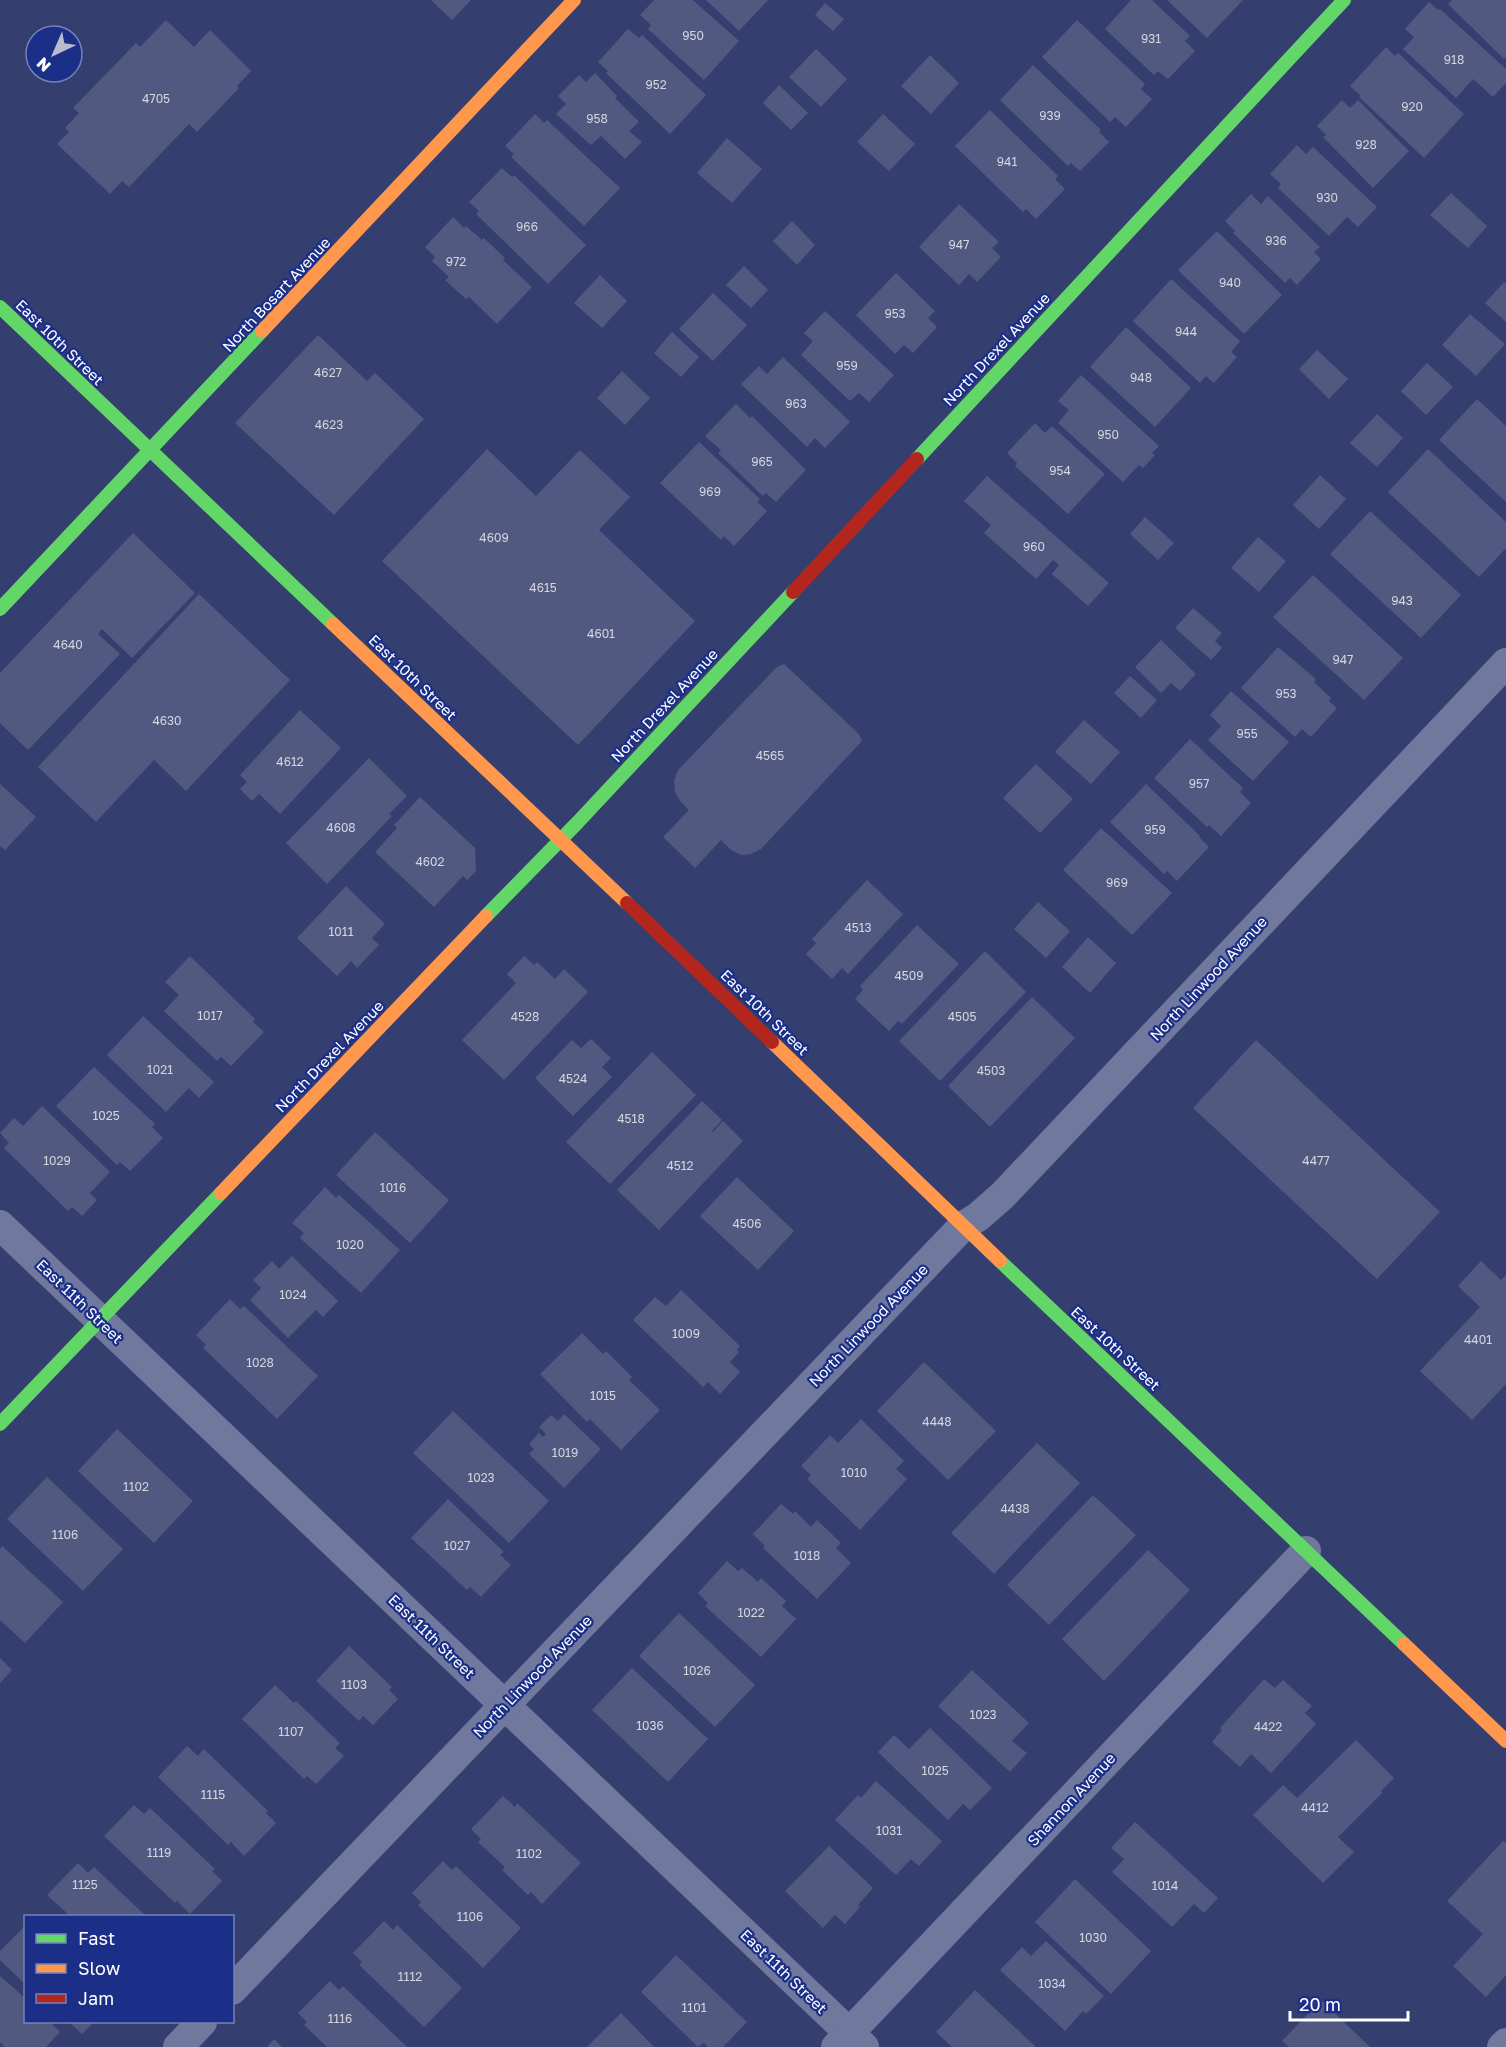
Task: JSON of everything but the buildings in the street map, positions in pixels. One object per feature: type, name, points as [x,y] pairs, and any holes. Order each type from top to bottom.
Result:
[{"type":"street","name":"North Bosart Avenue","points":[[0,609],[574,0]]},
{"type":"street","name":"North Drexel Avenue","points":[[0,1424],[578,822],[1344,0]]},
{"type":"street","name":"East 10th Street","points":[[0,307],[1506,1741]]},
{"type":"street","name":"North Linwood Avenue","points":[[234,1988],[963,1226],[978,1217],[1003,1195],[1506,663]]},
{"type":"street","name":"East 11th Street","points":[[0,1225],[505,1705],[850,2042]]},
{"type":"street","name":"Shannon Avenue","points":[[850,2042],[1306,1551]]},
{"type":"street","points":[[178,2047],[201,2023]]},
{"type":"street","points":[[1502,2047],[1506,2043]]},
{"type":"traffic: fast","points":[[917,459],[1344,0]]},
{"type":"traffic: fast","points":[[0,307],[333,624]]},
{"type":"traffic: fast","points":[[0,609],[262,331]]},
{"type":"traffic: fast","points":[[486,916],[578,822],[793,592]]},
{"type":"traffic: fast","points":[[0,1424],[221,1193]]},
{"type":"traffic: fast","points":[[1000,1261],[1404,1644]]},
{"type":"traffic: slow","points":[[262,331],[574,0]]},
{"type":"traffic: slow","points":[[333,624],[627,903]]},
{"type":"traffic: slow","points":[[221,1193],[486,916]]},
{"type":"traffic: slow","points":[[772,1042],[1000,1261]]},
{"type":"traffic: slow","points":[[1404,1644],[1506,1741]]},
{"type":"traffic: jam","points":[[793,592],[917,459]]},
{"type":"traffic: jam","points":[[627,903],[772,1042]]}]
